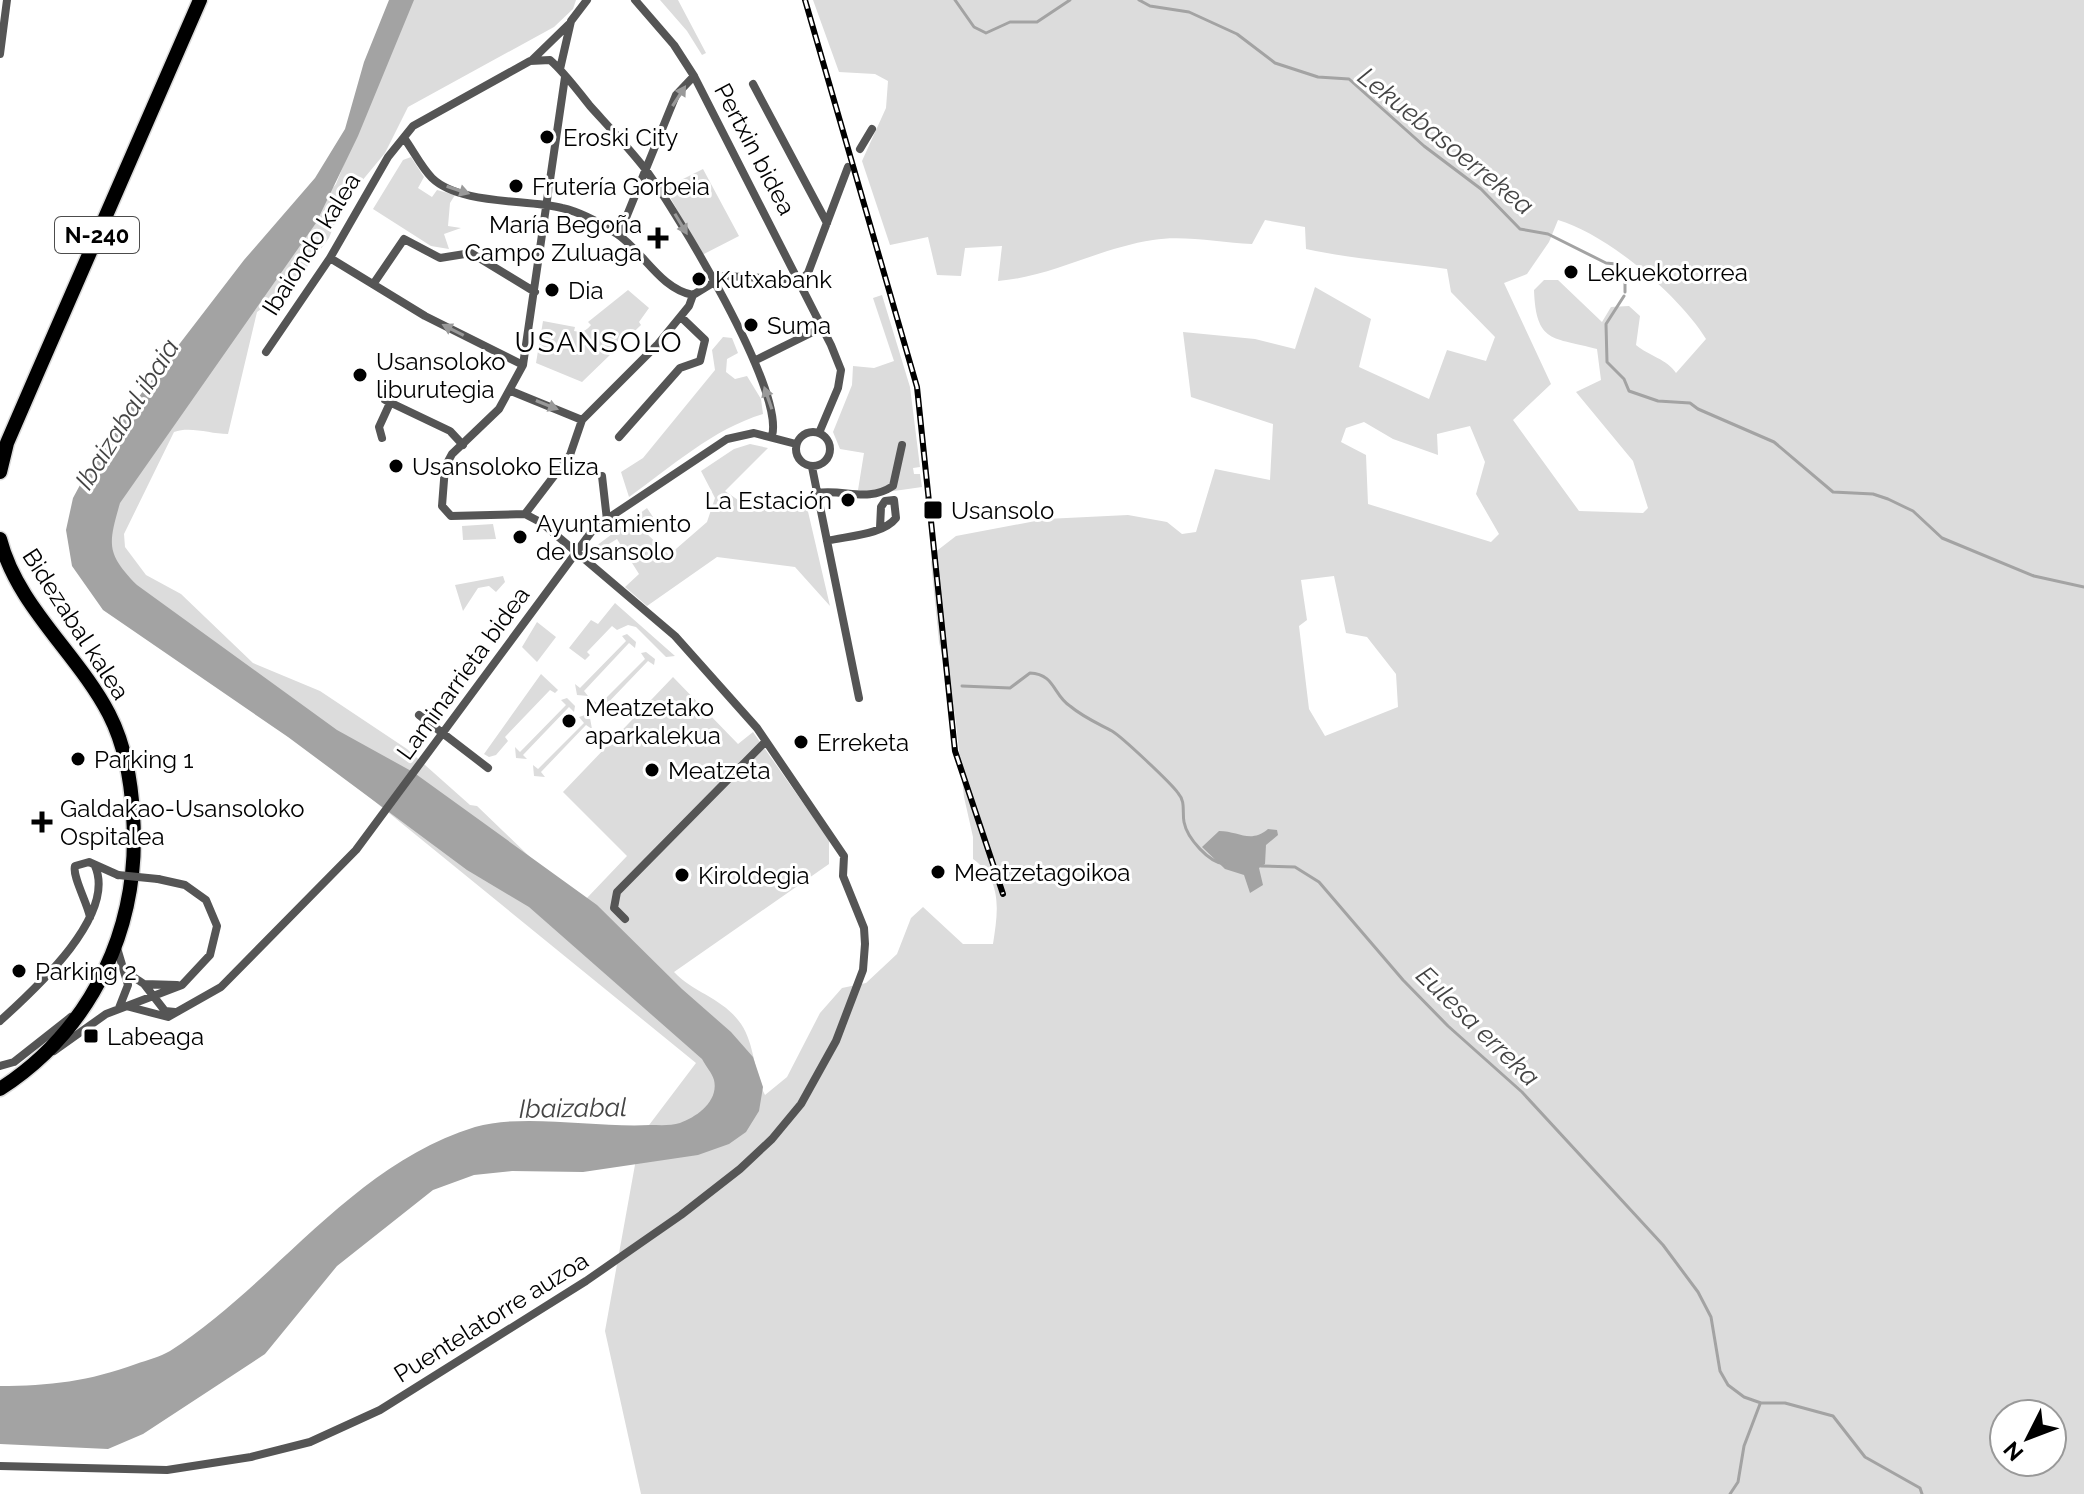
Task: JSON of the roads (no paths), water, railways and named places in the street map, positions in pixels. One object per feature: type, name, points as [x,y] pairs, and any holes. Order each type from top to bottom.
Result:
[{"type":"highway","name":"N-240","points":[[0,472],[7,443],[200,0]]},
{"type":"highway","name":"Bidezabal kalea","points":[[0,539],[12,573],[84,673],[120,741],[130,782],[135,841],[133,880],[117,948],[91,997]]},
{"type":"highway","points":[[0,1079],[35,1054],[91,997]]},
{"type":"highway","points":[[0,1089],[34,1066],[72,1027],[91,997]]},
{"type":"street","points":[[0,54],[7,0]]},
{"type":"street","points":[[534,60],[552,45],[587,0]]},
{"type":"street","name":"Pertxin bidea","points":[[635,0],[674,45],[694,76],[804,277],[841,370],[838,388],[819,433]]},
{"type":"street","points":[[571,21],[548,205],[523,365],[511,391],[485,425],[445,467],[442,506],[445,513],[451,516],[525,514],[577,553],[675,636],[766,741],[617,892],[614,908],[625,919]]},
{"type":"street","points":[[534,60],[568,35]]},
{"type":"street","points":[[534,60],[550,60],[645,170],[713,281],[754,361],[771,405],[775,424],[772,436]]},
{"type":"street","name":"Ibaiondo kalea","points":[[266,352],[330,258],[388,157],[413,126],[534,60]]},
{"type":"street","points":[[619,235],[676,95],[694,76]]},
{"type":"street","name":"Pertxin bidea","points":[[753,84],[827,223]]},
{"type":"street","points":[[860,149],[872,129]]},
{"type":"street","points":[[404,138],[433,179],[453,190],[494,199],[566,208],[619,235],[648,265],[683,293],[693,295]]},
{"type":"street","points":[[525,514],[533,499],[570,455],[582,420],[681,317],[693,295],[724,276],[804,277],[848,167]]},
{"type":"street","points":[[374,283],[404,239],[440,258],[471,253],[535,292]]},
{"type":"street","points":[[330,258],[425,316],[523,365]]},
{"type":"street","points":[[619,437],[680,368],[700,361],[705,340],[681,317]]},
{"type":"street","points":[[754,361],[823,327]]},
{"type":"street","points":[[511,391],[582,420]]},
{"type":"street","points":[[382,438],[379,427],[387,402],[450,431],[463,445]]},
{"type":"street","name":"Laminarrieta bidea","points":[[176,1012],[221,987],[338,871],[419,767],[595,527],[727,439],[743,433],[772,436],[796,444]]},
{"type":"street","points":[[819,433],[827,440],[830,450],[822,464],[812,467],[798,459],[796,444],[803,435],[819,433]]},
{"type":"street","points":[[817,493],[831,491],[865,497],[893,486],[902,445]]},
{"type":"street","points":[[812,467],[859,698]]},
{"type":"street","points":[[602,476],[607,520]]},
{"type":"street","points":[[827,541],[880,528]]},
{"type":"street","points":[[419,715],[488,768]]},
{"type":"street","name":"Puentelatorre auzoa","points":[[0,1466],[167,1470],[251,1457],[310,1442],[380,1410],[586,1281],[740,1169],[801,1104],[836,1041],[864,964],[864,928],[843,876],[844,856],[766,741]]},
{"type":"street","points":[[34,1066],[123,1007],[155,1001],[182,985],[210,955],[217,926],[206,900],[194,890],[158,879],[118,875],[85,861],[78,864],[73,874],[86,895],[90,917]]},
{"type":"street","points":[[0,1021],[83,932],[96,907],[95,866]]},
{"type":"street","points":[[78,883],[90,885],[96,880],[118,875]]},
{"type":"street","points":[[117,948],[128,985],[123,1007]]},
{"type":"street","points":[[126,972],[144,984],[165,1011],[176,1012]]},
{"type":"street","points":[[144,984],[182,985]]},
{"type":"street","points":[[152,1014],[155,1001]]},
{"type":"street","points":[[123,1007],[168,1017],[176,1012]]},
{"type":"street","points":[[0,1066],[14,1062],[72,1016]]},
{"type":"water","name":"Ibaizabal ibaia","points":[[389,0],[414,0],[358,136],[316,223],[120,503],[112,548],[120,565],[137,585],[337,730],[413,772],[597,905],[682,989],[731,1032],[753,1057],[763,1087],[759,1111],[746,1132],[729,1144],[698,1155],[583,1172],[512,1171],[474,1175],[433,1190],[337,1266],[265,1354],[143,1434],[108,1449],[0,1444],[0,1386],[52,1384],[86,1378],[119,1370],[170,1351],[245,1293],[352,1197],[430,1145],[475,1127],[515,1121],[676,1124],[700,1112],[710,1101],[715,1088],[712,1075],[702,1059],[529,907],[467,870],[288,737],[103,610],[72,566],[66,530],[73,498],[101,446],[244,260],[315,178],[345,129],[364,62]]},
{"type":"water","points":[[1268,829],[1277,830],[1278,835],[1266,845],[1265,864],[1259,868],[1263,885],[1250,893],[1244,875],[1225,869],[1202,847],[1219,831],[1256,836]]},
{"type":"waterway","name":"Lekuebasoerrekea","points":[[955,0],[974,27],[986,33],[1010,22],[1037,22],[1070,0]]},
{"type":"waterway","name":"Lekuebasoerrekea","points":[[1139,0],[1150,6],[1189,12],[1237,34],[1275,63],[1318,77],[1349,79],[1424,146],[1481,189],[1520,229],[1548,234],[1606,263],[1616,264],[1625,277],[1625,292]]},
{"type":"waterway","name":"Lekuebasoerrekea","points":[[1624,296],[1606,324],[1607,362],[1624,379],[1629,391],[1658,401],[1690,403],[1774,442],[1833,492],[1873,494],[1888,499],[1913,511],[1942,538],[2034,576],[2084,587]]},
{"type":"waterway","name":"Eulesa erreka","points":[[962,686],[1010,688],[1030,673],[1044,677],[1064,701],[1112,731],[1166,780],[1180,796],[1184,822],[1194,842],[1212,859],[1225,864]]},
{"type":"waterway","name":"Eulesa erreka","points":[[1261,866],[1295,867],[1319,882],[1403,980],[1448,1026],[1522,1092],[1663,1245],[1698,1292],[1711,1317],[1720,1371],[1728,1385],[1744,1397],[1761,1403],[1785,1403],[1833,1416],[1865,1457],[1920,1488],[1922,1494]]},
{"type":"waterway","points":[[1730,1494],[1738,1482],[1744,1446],[1760,1404]]},
{"type":"railway","points":[[805,0],[917,387],[955,751],[1003,894]]},
{"type":"place","name":"Eroski City","points":[[547,137]]},
{"type":"place","name":"Frutería Gorbeia","points":[[516,186]]},
{"type":"place","name":"María Begoña Campo Zuluaga","points":[[658,238]]},
{"type":"place","name":"Lekuekotorrea","points":[[1571,272]]},
{"type":"place","name":"Kutxabank","points":[[699,279]]},
{"type":"place","name":"Dia","points":[[552,290]]},
{"type":"place","name":"Suma","points":[[751,325]]},
{"type":"place","name":"Usansoloko liburutegia","points":[[360,375]]},
{"type":"place","name":"Usansoloko Eliza","points":[[396,466]]},
{"type":"place","name":"La Estación","points":[[848,500]]},
{"type":"place","name":"Usansolo","points":[[933,510]]},
{"type":"place","name":"Ayuntamiento de Usansolo","points":[[520,537]]},
{"type":"place","name":"Meatzetako aparkalekua","points":[[569,721]]},
{"type":"place","name":"Erreketa","points":[[801,742]]},
{"type":"place","name":"Parking 1","points":[[78,759]]},
{"type":"place","name":"Meatzeta","points":[[652,770]]},
{"type":"place","name":"Galdakao-Usansoloko Ospitalea","points":[[42,822]]},
{"type":"place","name":"Meatzetagoikoa","points":[[938,872]]},
{"type":"place","name":"Kiroldegia","points":[[682,875]]},
{"type":"place","name":"Parking 2","points":[[19,971]]},
{"type":"place","name":"Labeaga","points":[[91,1036]]},
{"type":"district","name":"USANSOLO","points":[[599,342]]},
{"type":"water label","name":"Ibaizabal","points":[[573,1108]]}]
